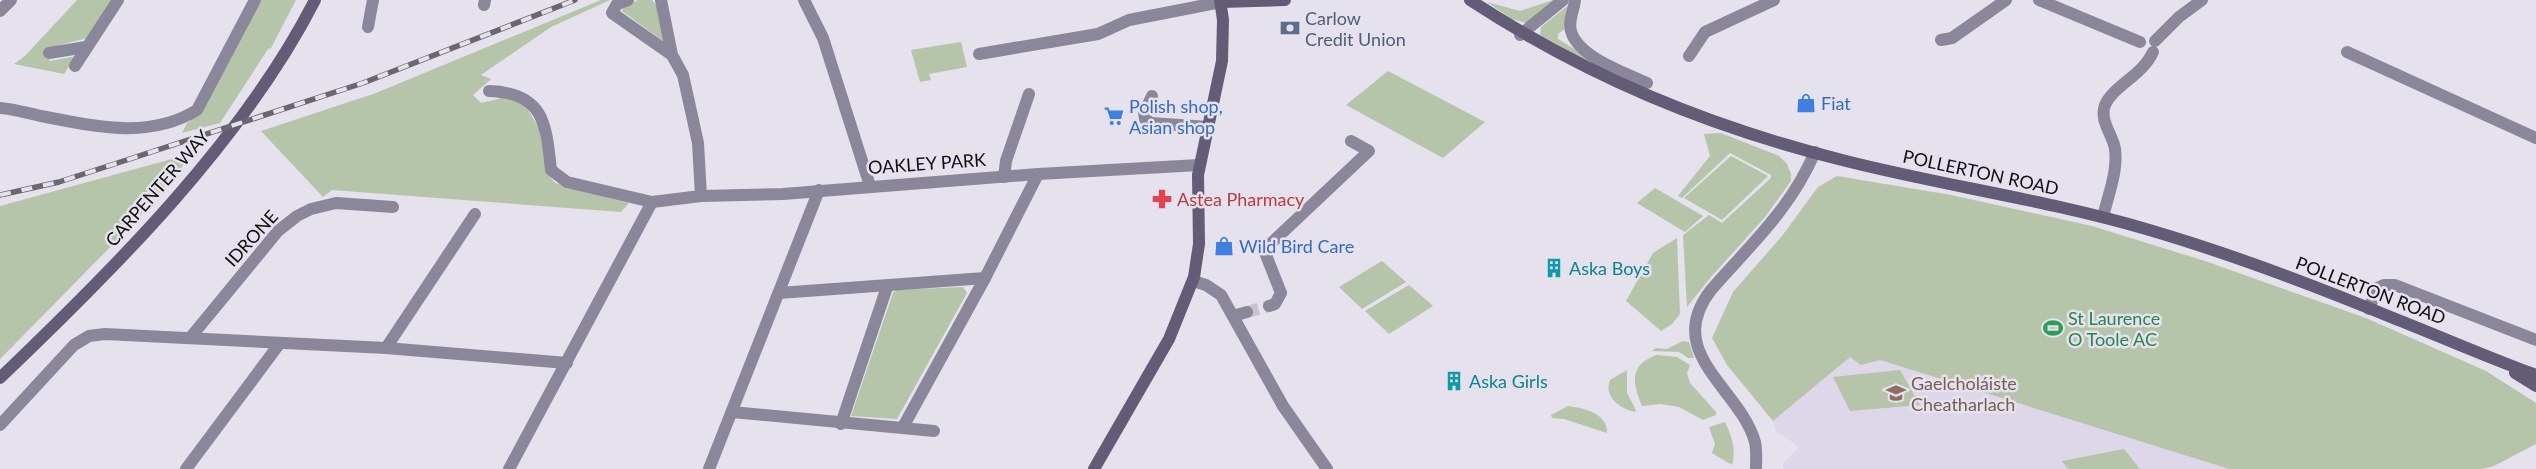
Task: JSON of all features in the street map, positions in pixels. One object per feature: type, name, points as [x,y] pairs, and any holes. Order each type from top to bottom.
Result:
[{"type":"main road","name":"CARPENTER WAY","points":[[0,378],[101,280],[183,190],[252,101],[280,59],[315,0]]},
{"type":"main road","points":[[1094,469],[1177,320],[1193,281],[1198,254],[1197,193],[1199,165],[1222,53],[1220,1],[1285,0]]},
{"type":"main road","name":"POLLERTON ROAD","points":[[1470,0],[1520,34],[1580,67],[1664,102],[1814,152],[1900,174],[2103,217],[2217,252],[2369,309],[2536,375]]},
{"type":"main road","name":"POLLERTON ROAD","points":[[2494,360],[2536,386]]},
{"type":"street","points":[[0,11],[11,0]]},
{"type":"street","points":[[75,66],[86,46],[118,0]]},
{"type":"street","points":[[0,108],[110,128],[148,128],[185,120],[197,110],[254,0]]},
{"type":"street","points":[[368,27],[373,0]]},
{"type":"street","points":[[628,0],[617,4],[612,13],[672,54]]},
{"type":"street","points":[[661,0],[672,54],[683,75],[698,143],[701,196]]},
{"type":"street","points":[[804,0],[823,38],[870,186]]},
{"type":"street","points":[[1520,34],[1563,0]]},
{"type":"street","points":[[1575,0],[1571,32],[1578,45],[1605,63],[1647,83]]},
{"type":"street","points":[[1690,56],[1704,32],[1774,0]]},
{"type":"street","points":[[1941,40],[1952,38],[2006,0]]},
{"type":"street","points":[[2039,0],[2140,42],[2142,47],[2154,46]]},
{"type":"street","points":[[2103,217],[2115,160],[2115,149],[2104,117],[2104,108],[2109,98],[2147,67],[2154,46],[2179,17],[2202,0]]},
{"type":"street","points":[[979,54],[1098,34],[1129,20],[1220,1]]},
{"type":"street","points":[[49,53],[86,46]]},
{"type":"street","points":[[2347,52],[2536,138]]},
{"type":"street","points":[[489,91],[506,90],[529,98],[545,125],[551,170],[567,182],[652,202],[509,469]]},
{"type":"street","points":[[1004,177],[1006,161],[1029,94]]},
{"type":"street","points":[[1152,96],[1144,113],[1145,119],[1151,123],[1208,127]]},
{"type":"street","points":[[1269,306],[1276,304],[1281,293],[1264,250],[1368,150],[1351,141]]},
{"type":"street","points":[[1756,469],[1754,442],[1734,406],[1710,375],[1700,350],[1695,331],[1698,310],[1723,277],[1788,206],[1806,175],[1814,152]]},
{"type":"street","name":"OAKLEY PARK","points":[[652,202],[701,196],[784,194],[1038,174],[1199,165]]},
{"type":"street","points":[[903,427],[985,278],[1038,174]]},
{"type":"street","points":[[709,469],[819,190]]},
{"type":"street","name":"IDRONE","points":[[190,338],[278,231],[296,216],[312,209],[336,203],[393,207]]},
{"type":"street","points":[[386,348],[475,214]]},
{"type":"street","points":[[779,293],[887,287],[985,278]]},
{"type":"street","points":[[1193,281],[1206,285],[1221,295],[1293,423],[1327,469]]},
{"type":"street","points":[[2369,309],[2377,288],[2384,284],[2395,285],[2536,340]]},
{"type":"street","points":[[841,424],[887,287]]},
{"type":"street","points":[[1232,316],[1246,312]]},
{"type":"street","points":[[0,425],[74,345],[89,336],[105,334],[386,348],[567,363]]},
{"type":"street","points":[[186,469],[280,343]]},
{"type":"street","points":[[732,412],[841,424],[934,430]]},
{"type":"shaded area","name":"Gaelcholáiste Cheatharlach","points":[[1850,356],[1861,365],[1880,360],[2229,469],[1783,469],[1783,464],[1799,447],[1784,436],[1777,434],[1773,421]]},
{"type":"green space","points":[[77,0],[112,0],[88,38],[59,45],[46,53],[50,61],[76,56],[64,74],[14,64],[25,56]]},
{"type":"green space","points":[[260,0],[296,0],[271,48],[268,49],[220,123],[182,133],[187,123],[200,112]]},
{"type":"green space","points":[[601,0],[610,0],[551,27],[481,75],[491,79],[473,95],[481,103],[502,98],[522,100],[539,128],[547,173],[555,183],[629,203],[621,212],[332,190],[323,197],[261,131],[376,93]]},
{"type":"green space","points":[[638,0],[652,0],[657,6],[667,44],[622,11],[623,8]]},
{"type":"green space","points":[[1557,0],[1526,23],[1512,19],[1487,2],[1520,11]]},
{"type":"green space","points":[[1570,4],[1566,28],[1558,34],[1558,39],[1594,61],[1586,61],[1540,35],[1541,27]]},
{"type":"green space","points":[[961,42],[967,67],[929,74],[931,80],[920,82],[911,50]]},
{"type":"green space","points":[[1388,71],[1485,122],[1443,158],[1346,105]]},
{"type":"green space","points":[[1721,133],[1779,156],[1787,164],[1791,174],[1791,181],[1765,217],[1711,277],[1687,307],[1683,235],[1709,215],[1722,223],[1771,178],[1771,175],[1730,153],[1682,198],[1678,196],[1710,156],[1704,134]]},
{"type":"green space","points":[[194,153],[129,228],[0,359],[0,206]]},
{"type":"green space","points":[[1731,156],[1768,176],[1722,220],[1684,198]]},
{"type":"green space","name":"St Laurence O Toole AC","points":[[1837,176],[1951,195],[2092,226],[2205,261],[2366,318],[2486,371],[2536,403],[2536,444],[2494,466],[2482,469],[2229,469],[1880,360],[1861,365],[1850,357],[1773,421],[1727,365],[1712,338],[1733,292],[1782,236],[1818,187]]},
{"type":"green space","points":[[1655,188],[1703,216],[1685,232],[1637,203]]},
{"type":"green space","points":[[1677,238],[1680,314],[1672,324],[1661,331],[1626,301],[1653,253]]},
{"type":"green space","points":[[1382,261],[1406,282],[1362,309],[1339,287]]},
{"type":"green space","points":[[1409,285],[1433,306],[1389,334],[1365,311]]},
{"type":"green space","points":[[963,287],[967,293],[897,419],[851,416],[893,293],[896,290]]},
{"type":"green space","points":[[1683,341],[1689,342],[1694,358],[1688,358],[1679,352],[1652,351],[1656,348],[1667,349]]},
{"type":"green space","points":[[1656,355],[1677,357],[1690,365],[1687,373],[1690,383],[1716,412],[1716,415],[1703,420],[1679,407],[1661,404],[1642,406],[1636,390],[1635,376],[1641,364]]},
{"type":"green space","points":[[1627,370],[1627,393],[1636,410],[1635,412],[1619,405],[1609,392],[1610,380]]},
{"type":"green space","points":[[1900,370],[1920,405],[1850,411],[1833,377]]},
{"type":"green space","points":[[1568,406],[1581,408],[1599,416],[1606,426],[1607,433],[1564,419],[1552,418],[1551,415]]},
{"type":"green space","points":[[1725,422],[1734,448],[1732,465],[1712,453],[1715,444],[1709,427]]},
{"type":"green space","points":[[2124,449],[2140,469],[2068,469],[2062,461]]},
{"type":"tunnel","points":[[1247,312],[1269,306]]},
{"type":"railway","points":[[0,195],[59,182],[363,83],[575,0]]},
{"type":"place","name":"Carlow Credit Union","points":[[1290,28]]},
{"type":"place","name":"Fiat","points":[[1806,103]]},
{"type":"place","name":"Polish shop, Asian shop","points":[[1114,116]]},
{"type":"place","name":"Astea Pharmacy","points":[[1162,199]]},
{"type":"place","name":"Wild Bird Care","points":[[1224,246]]},
{"type":"place","name":"Aska Boys","points":[[1554,268]]},
{"type":"place","name":"St Laurence O Toole AC","points":[[2053,328]]},
{"type":"place","name":"Aska Girls","points":[[1454,381]]},
{"type":"place","name":"Gaelcholáiste Cheatharlach","points":[[1896,393]]}]
